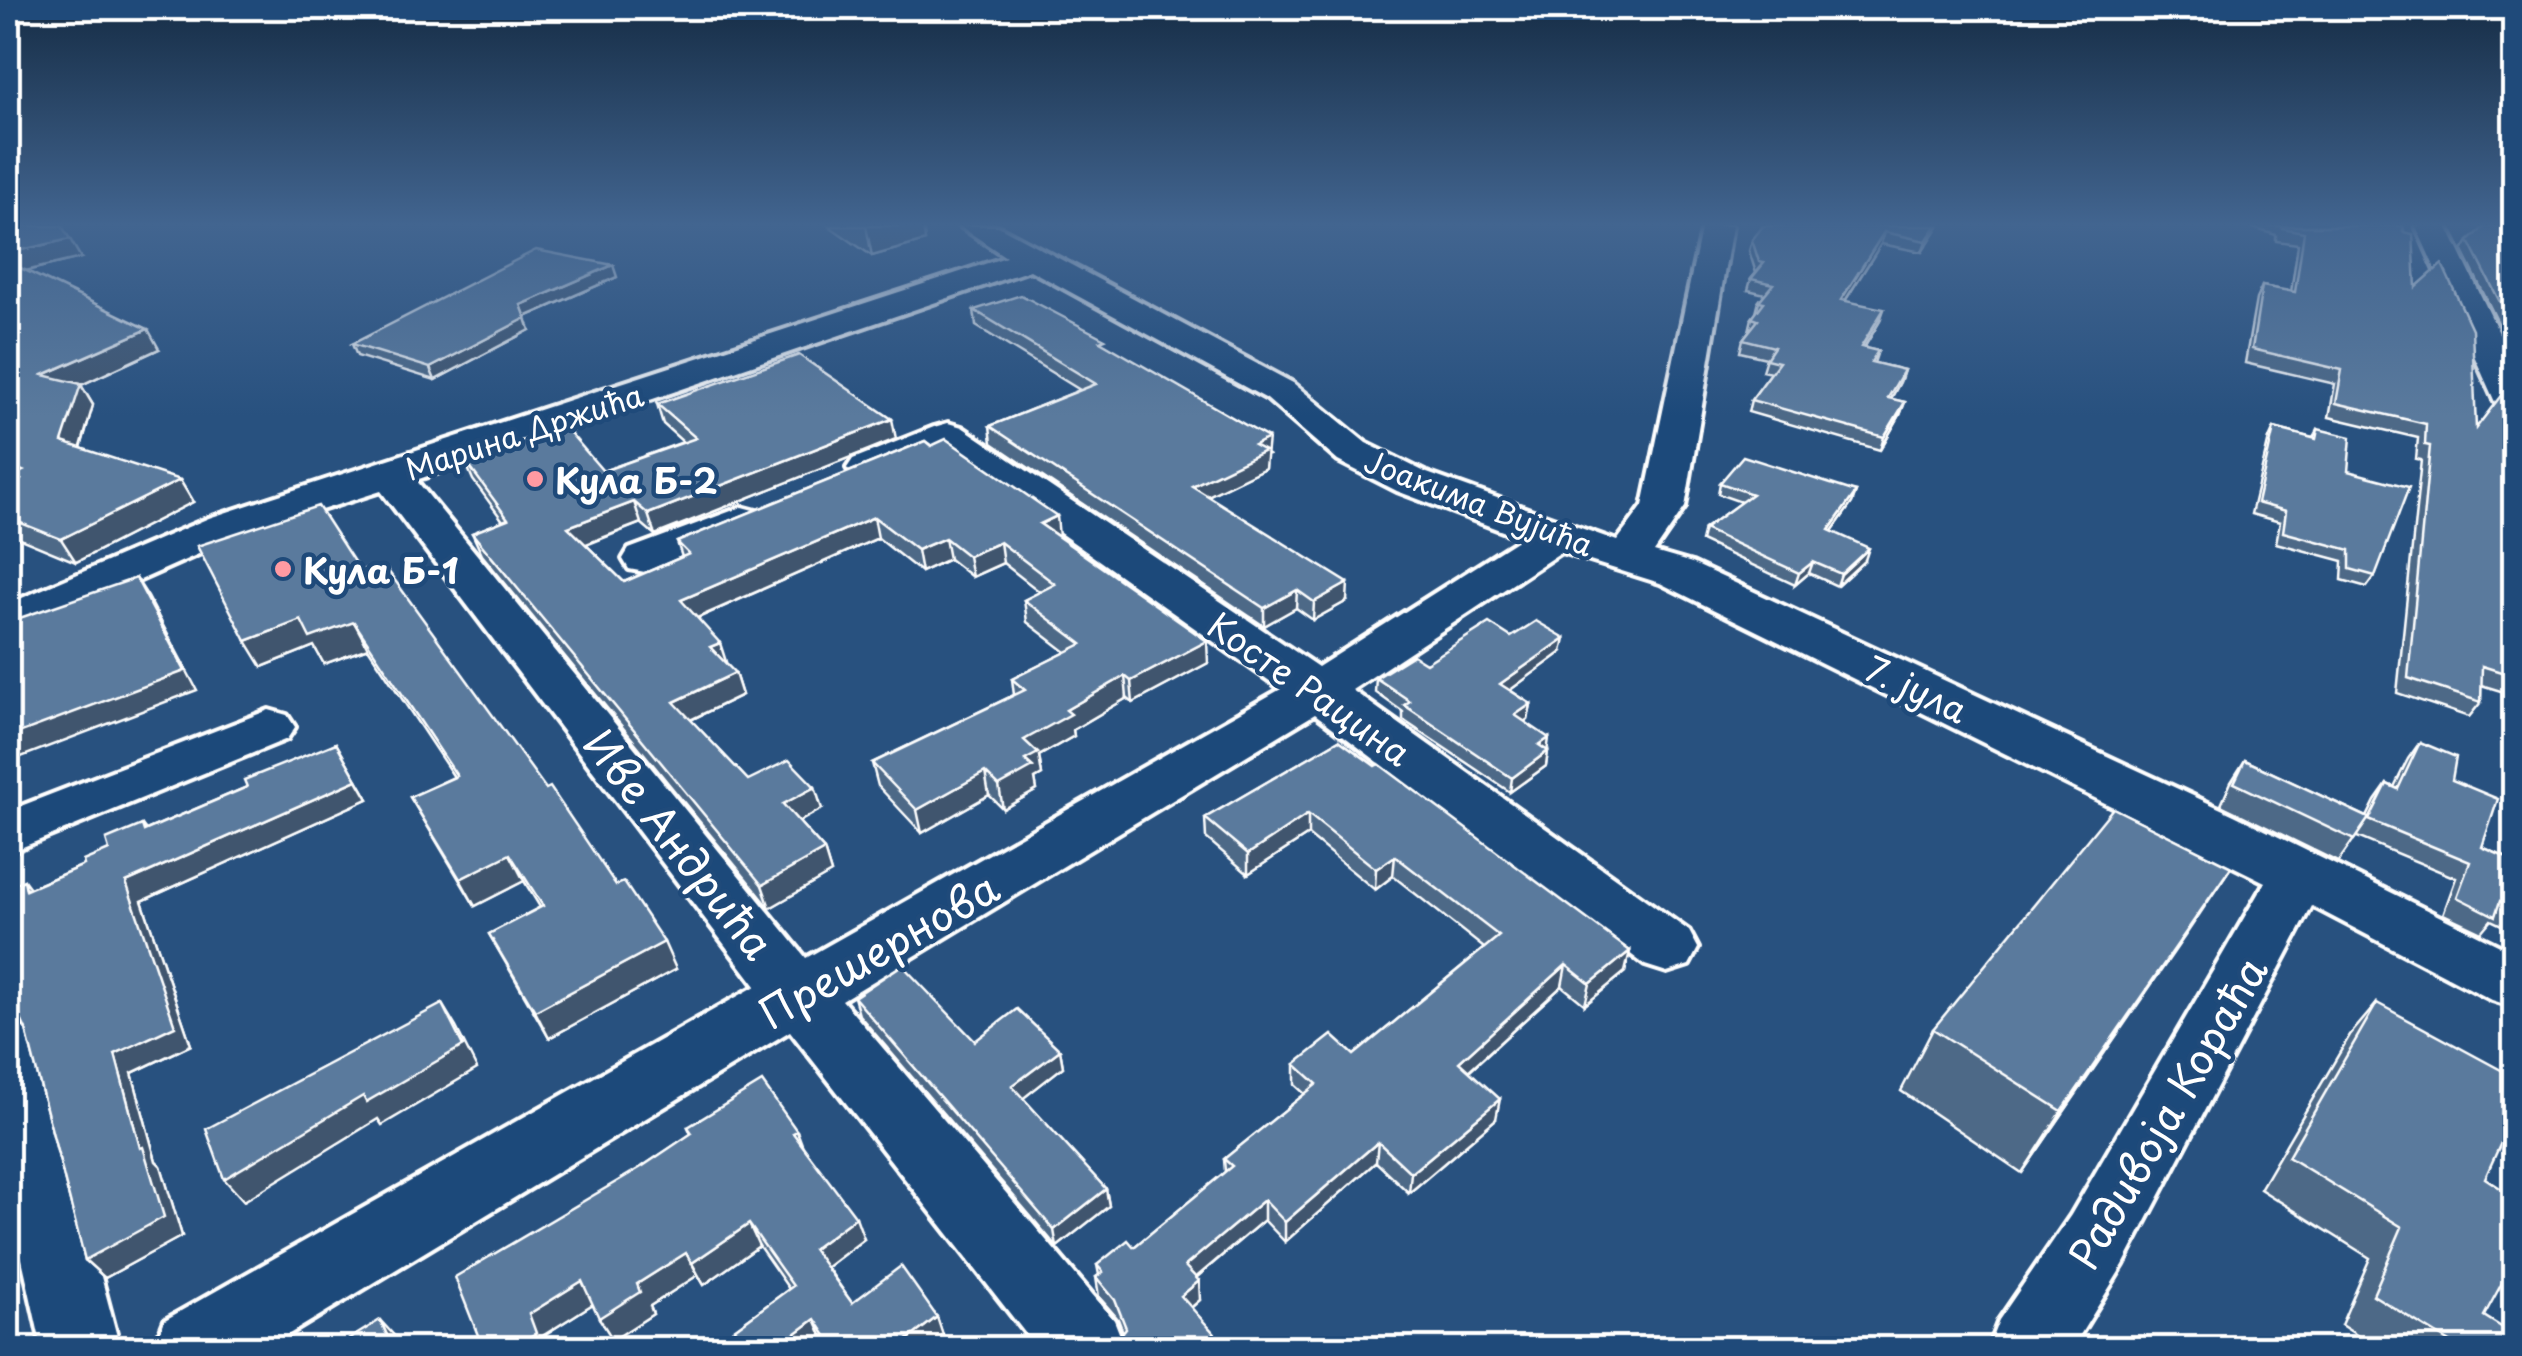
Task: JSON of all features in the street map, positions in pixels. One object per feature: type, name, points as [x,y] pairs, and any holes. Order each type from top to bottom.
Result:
[{"type":"street","name":"Марина Држића","points":[[22,615],[224,528],[942,289]]},
{"type":"street","name":"Јоакима Вујића","points":[[1088,289],[1280,392],[1352,452],[1412,482],[1555,536],[1627,558]]},
{"type":"street","points":[[1627,558],[1664,507],[1705,289]]},
{"type":"street","points":[[2461,289],[2514,402]]},
{"type":"street","name":"Косте Рацина","points":[[823,486],[948,435],[1317,690],[1667,948]]},
{"type":"street","name":"Иве Андрића","points":[[390,476],[799,995],[1086,1348]]},
{"type":"street","points":[[644,559],[770,508]]},
{"type":"street","name":"Прешернова","points":[[192,1348],[1317,690],[1555,536]]},
{"type":"street","name":"7. јула","points":[[1627,558],[1676,573],[2300,873],[2514,982]]},
{"type":"street","points":[[8,833],[270,727]]},
{"type":"street","name":"Радивоја Кораћа","points":[[2027,1348],[2097,1240],[2300,873]]},
{"type":"street","points":[[8,1051],[80,1348]]},
{"type":"building","points":[[8,289],[65,289],[148,329],[43,375],[81,384],[62,442],[180,480],[61,539],[8,518],[8,486],[20,480],[10,477],[23,471],[8,465]]},
{"type":"building","points":[[459,289],[557,289],[521,305],[526,318],[430,368],[352,344]]},
{"type":"building","points":[[1769,289],[1848,289],[1841,300],[1884,309],[1861,347],[1878,351],[1871,362],[1904,370],[1888,398],[1905,402],[1884,437],[1751,400],[1779,362],[1766,359],[1774,347],[1743,339],[1758,320],[1752,318],[1764,302],[1759,301]]},
{"type":"building","points":[[2261,289],[2454,289],[2472,329],[2476,428],[2503,393],[2514,400],[2514,676],[2482,666],[2481,702],[2408,678],[2430,446],[2425,445],[2426,424],[2336,403],[2342,370],[2252,349]]},
{"type":"building","points":[[2493,289],[2514,289],[2514,318],[2507,316]]},
{"type":"building","points":[[1021,295],[1105,339],[1100,341],[1268,438],[1254,445],[1265,451],[1192,486],[1348,583],[1314,602],[1297,590],[1264,608],[990,426],[1096,384],[974,310]]},
{"type":"building","points":[[799,355],[892,419],[648,514],[634,502],[568,527],[624,582],[689,554],[677,542],[925,441],[931,446],[946,439],[1057,516],[1040,524],[1207,641],[1131,681],[1125,676],[1066,710],[1071,714],[1024,740],[1038,753],[1025,760],[1033,767],[999,786],[985,772],[917,810],[872,763],[1025,690],[1012,679],[1082,644],[1024,600],[1055,584],[1000,542],[968,556],[945,538],[917,550],[874,517],[681,600],[720,643],[710,647],[735,673],[674,702],[748,780],[789,760],[815,787],[783,804],[824,850],[762,885],[472,533],[508,519],[464,459],[565,427],[603,471],[696,438],[657,404]]},
{"type":"building","points":[[2274,428],[2316,439],[2318,429],[2351,437],[2348,471],[2409,487],[2375,576],[2350,569],[2350,550],[2283,532],[2286,511],[2257,503]]},
{"type":"building","points":[[1743,456],[1856,492],[1829,530],[1869,548],[1841,574],[1813,562],[1799,573],[1704,529],[1752,494],[1720,483]]},
{"type":"building","points":[[318,506],[360,571],[367,568],[371,574],[386,568],[546,789],[550,787],[616,885],[624,882],[664,942],[535,1011],[489,934],[543,906],[510,854],[460,879],[410,797],[457,776],[354,622],[310,638],[301,620],[246,641],[197,546]]},
{"type":"building","points":[[136,578],[185,671],[8,737],[8,622]]},
{"type":"building","points":[[1536,621],[1565,638],[1500,684],[1531,704],[1515,715],[1549,738],[1539,745],[1548,751],[1512,778],[1404,705],[1410,701],[1376,678],[1413,655],[1426,663],[1489,623],[1511,637]]},
{"type":"building","points":[[1339,740],[1375,766],[1379,764],[1630,951],[1590,984],[1566,965],[1459,1062],[1500,1099],[1411,1173],[1378,1142],[1285,1222],[1264,1200],[1185,1266],[1199,1281],[1181,1296],[1220,1340],[1211,1348],[1136,1348],[1122,1333],[1126,1328],[1115,1300],[1096,1277],[1103,1272],[1097,1265],[1128,1240],[1134,1247],[1232,1166],[1224,1159],[1317,1084],[1295,1064],[1332,1035],[1354,1055],[1499,936],[1395,856],[1376,869],[1308,814],[1248,854],[1205,818]]},
{"type":"building","points":[[2420,742],[2456,757],[2452,780],[2498,799],[2482,847],[2514,861],[2514,907],[2500,901],[2495,916],[2457,897],[2470,862],[2369,820],[2387,784],[2398,789]]},
{"type":"building","points":[[336,743],[357,780],[126,882],[175,1026],[115,1054],[140,1148],[143,1147],[164,1217],[85,1260],[26,1030],[15,1006],[8,1005],[8,887],[24,880],[26,890],[84,865],[83,861],[109,850],[106,840],[142,825],[144,831],[247,787],[244,780]]},
{"type":"building","points":[[2245,760],[2369,818],[2354,840],[2234,783]]},
{"type":"building","points":[[2113,808],[2231,867],[2062,1111],[1933,1029]]},
{"type":"building","points":[[902,965],[975,1041],[1017,1009],[1060,1050],[1012,1086],[1106,1189],[1054,1230],[854,997]]},
{"type":"building","points":[[2377,1003],[2514,1077],[2514,1114],[2485,1178],[2514,1197],[2514,1261],[2484,1316],[2514,1335],[2514,1348],[2459,1348],[2373,1295],[2402,1227],[2288,1157]]},
{"type":"building","points":[[442,1004],[463,1046],[366,1102],[363,1096],[224,1179],[206,1129]]},
{"type":"building","points":[[762,1082],[797,1131],[793,1133],[856,1217],[813,1249],[852,1303],[901,1266],[937,1317],[897,1348],[834,1348],[815,1319],[776,1348],[744,1348],[733,1330],[793,1286],[749,1224],[692,1263],[686,1253],[637,1284],[640,1292],[599,1318],[582,1281],[529,1314],[536,1333],[512,1348],[483,1348],[455,1277],[643,1166],[692,1133],[688,1127]]},
{"type":"building","points":[[380,1320],[393,1348],[335,1348]]},
{"type":"place","name":"Кула Б-2","points":[[535,479]]},
{"type":"place","name":"Кула Б-1","points":[[283,569]]}]
